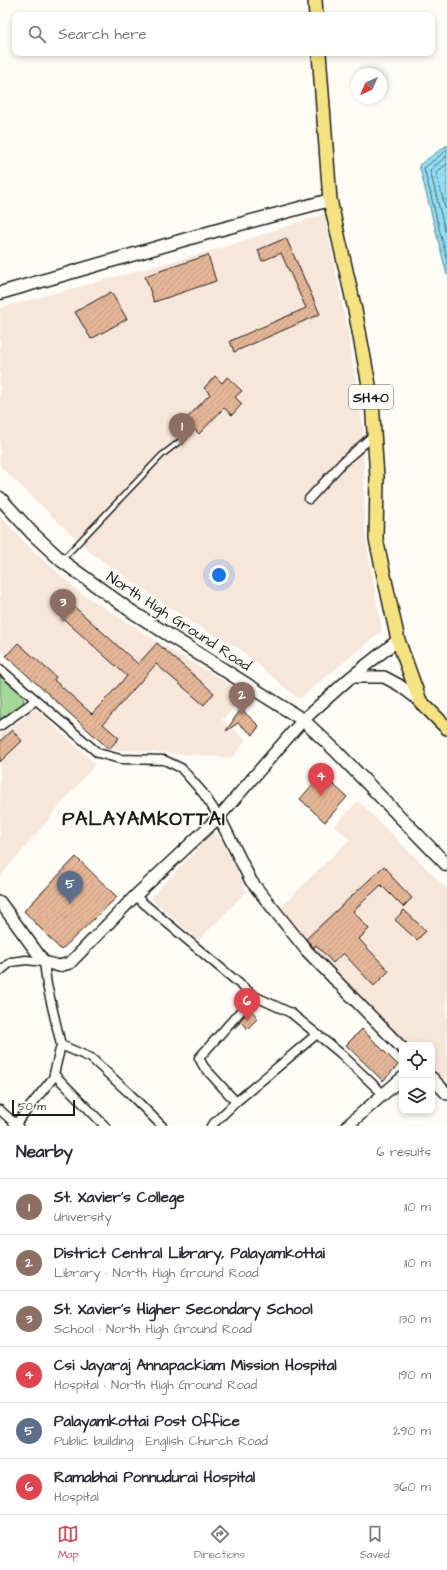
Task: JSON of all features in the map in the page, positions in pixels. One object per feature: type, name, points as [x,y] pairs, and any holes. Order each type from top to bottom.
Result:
[{"type":"main road","points":[[315,0],[316,12]]},
{"type":"main road","name":"SH40","points":[[319,56],[330,200],[355,310],[372,401],[377,478],[376,539],[398,640],[420,701],[447,728]]},
{"type":"main road","points":[[0,293],[218,230],[330,200]]},
{"type":"main road","name":"North High Ground Road","points":[[0,498],[32,533],[62,561],[131,611],[303,720],[335,750],[447,865]]},
{"type":"street","points":[[309,499],[344,461],[374,435]]},
{"type":"street","points":[[0,971],[11,962],[26,960],[44,962],[59,966],[70,963],[135,896],[219,817],[303,720],[351,677],[398,640]]},
{"type":"street","points":[[0,669],[98,753],[120,759],[164,760],[181,768],[203,793],[219,817],[251,880],[306,951],[399,1045]]},
{"type":"street","points":[[351,677],[384,678],[399,685],[420,701]]},
{"type":"street","points":[[0,726],[36,700]]},
{"type":"street","points":[[135,896],[254,996],[291,1013],[340,1053],[384,1094]]},
{"type":"street","points":[[0,902],[44,962],[46,985],[61,1045],[54,1074],[16,1125],[0,1110]]},
{"type":"street","points":[[236,1102],[204,1067],[199,1058],[254,996]]},
{"type":"street","points":[[211,1126],[236,1102],[317,1034]]},
{"type":"street","points":[[61,1045],[92,1058],[162,1126]]},
{"type":"street","points":[[54,1074],[105,1126]]},
{"type":"street","points":[[347,1126],[399,1081]]},
{"type":"street","points":[[435,1081],[447,1094]]},
{"type":"lane","points":[[62,561],[162,455],[184,438]]},
{"type":"shaded area","points":[[324,214],[348,334],[363,427],[365,534],[382,631],[299,699],[241,650],[191,622],[90,552],[0,466],[0,308],[218,249]]},
{"type":"shaded area","points":[[0,516],[32,550],[82,594],[183,657],[247,694],[222,720],[246,740],[232,758],[112,749],[0,649]]},
{"type":"shaded area","points":[[36,709],[95,764],[0,877],[0,734]]},
{"type":"shaded area","points":[[358,801],[447,889],[447,1086],[435,1074],[435,1042],[402,1042],[313,954],[278,910],[350,839],[334,826]]},
{"type":"shaded area","points":[[214,831],[223,843],[247,891],[198,941],[151,898]]},
{"type":"green space","points":[[0,676],[24,696],[23,705],[0,719]]},
{"type":"water","points":[[447,145],[447,275],[419,165]]},
{"type":"building","points":[[286,238],[320,314],[234,352],[230,341],[306,308],[281,253],[262,261],[258,250]]},
{"type":"building","points":[[208,255],[216,281],[154,302],[145,276]]},
{"type":"building","points":[[111,292],[127,319],[91,339],[75,312]]},
{"type":"building","points":[[215,376],[222,383],[227,377],[242,391],[235,397],[242,404],[232,415],[224,408],[199,434],[185,420],[210,394],[204,388]]},
{"type":"building","points":[[69,602],[138,664],[157,643],[214,693],[204,705],[156,664],[103,724],[119,738],[109,749],[6,656],[18,643],[56,677],[54,680],[92,714],[127,676],[58,614]]},
{"type":"building","points":[[241,709],[259,726],[253,735],[238,723],[226,731]]},
{"type":"building","points":[[12,730],[22,741],[0,762],[0,741]]},
{"type":"building","points":[[322,774],[347,797],[325,822],[300,799]]},
{"type":"building","points":[[76,857],[117,897],[61,950],[24,911]]},
{"type":"building","points":[[384,866],[392,875],[391,876],[412,898],[403,907],[381,885],[353,911],[369,929],[359,939],[389,971],[374,986],[343,953],[333,963],[316,945],[314,948],[306,939]]},
{"type":"building","points":[[404,910],[426,931],[417,940],[395,920]]},
{"type":"building","points":[[250,1009],[258,1018],[247,1029],[241,1022],[234,1028]]},
{"type":"building","points":[[362,1029],[398,1065],[383,1081],[346,1045]]},
{"type":"place","name":"St. Xavier's College","points":[[182,446]]},
{"type":"place","name":"St. Xavier's Higher Secondary School","points":[[63,622]]},
{"type":"place","name":"District Central Library, Palayamkottai","points":[[242,715]]},
{"type":"place","name":"Csi Jayaraj Annapackiam Mission Hospital","points":[[321,796]]},
{"type":"place","name":"Palayamkottai Post Office","points":[[70,904]]},
{"type":"place","name":"Ramabhai Ponnudurai Hospital","points":[[247,1021]]},
{"type":"district","name":"PALAYAMKOTTAI","points":[[144,818]]}]
